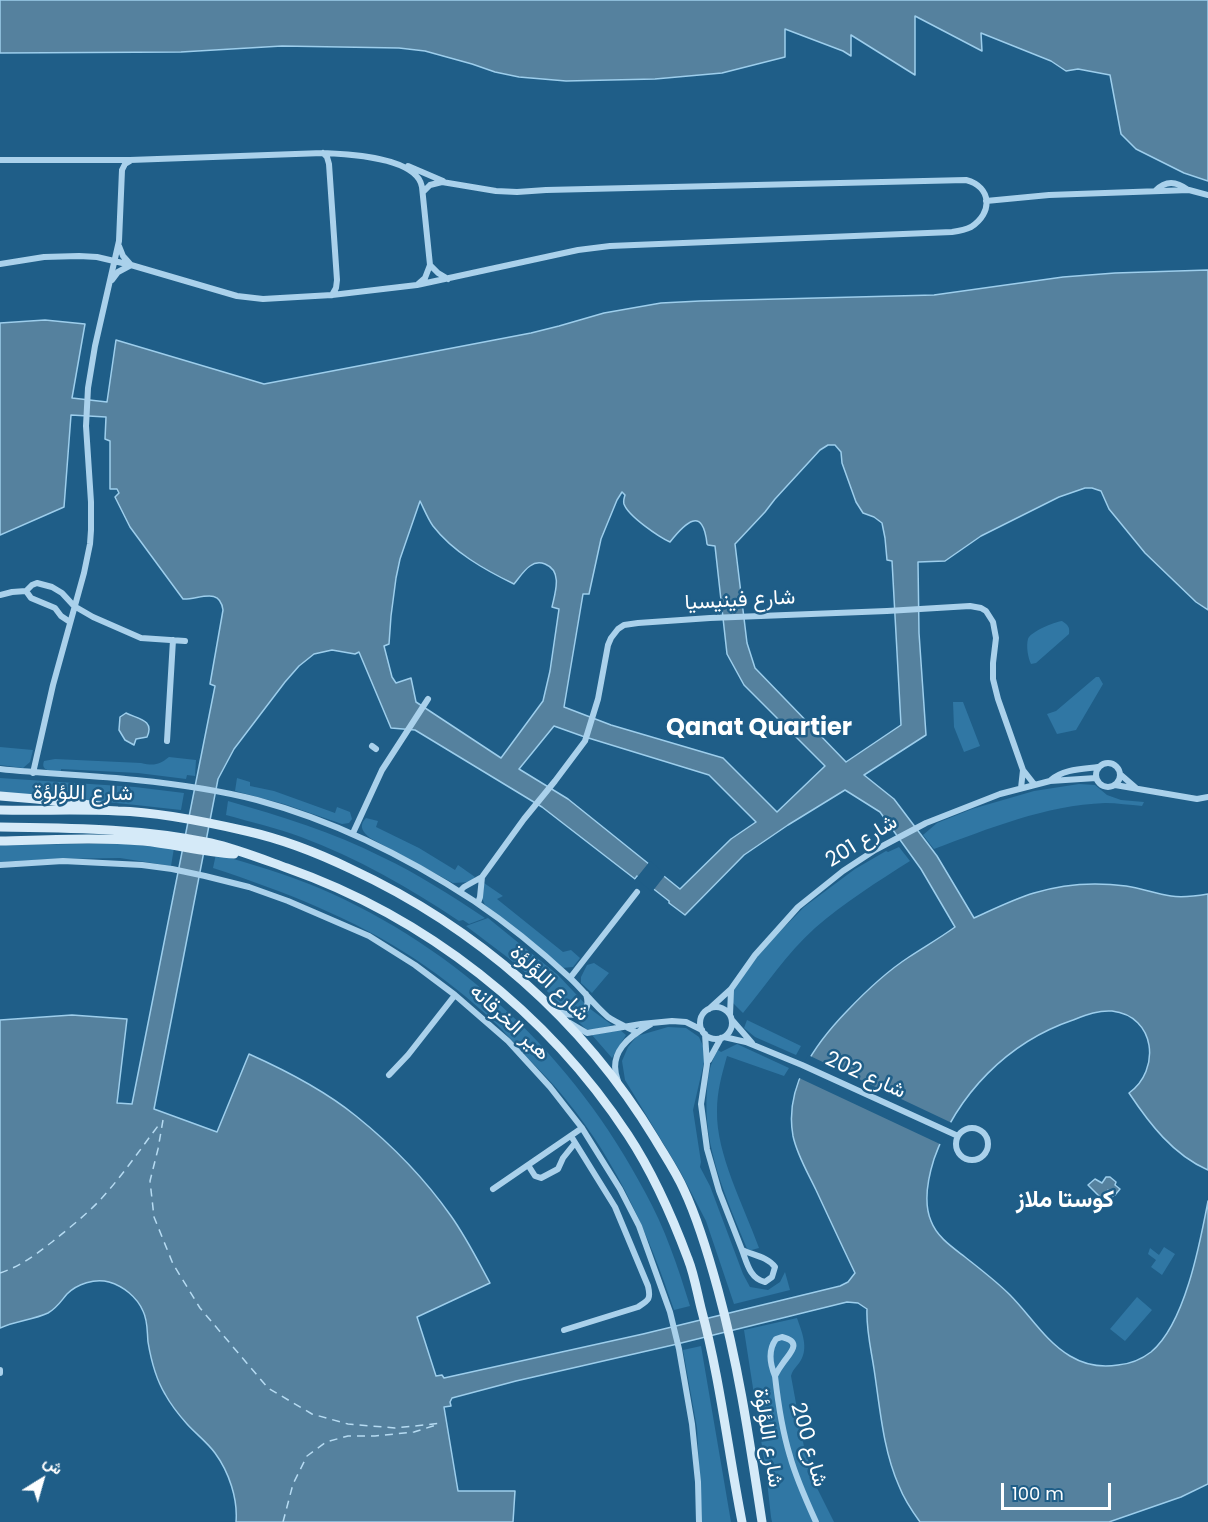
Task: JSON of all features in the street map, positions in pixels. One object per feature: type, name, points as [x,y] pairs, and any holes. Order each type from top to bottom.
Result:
[{"type":"main road","points":[[0,796],[81,803],[120,811]]},
{"type":"main road","name":"شارع اللؤلؤة","points":[[0,810],[120,811],[181,818],[247,831],[307,850],[392,889],[432,912],[484,949],[535,992],[590,1048],[629,1099],[668,1160],[684,1190],[708,1255],[731,1339],[762,1522]]},
{"type":"main road","name":"شارع اللؤلؤة","points":[[0,827],[118,830],[248,855],[321,880],[400,919],[443,946],[469,965],[534,1021],[581,1071],[629,1137],[673,1222],[689,1262],[711,1343],[741,1522]]},
{"type":"main road","points":[[0,841],[178,842]]},
{"type":"street","points":[[323,153],[329,164],[337,280],[332,295]]},
{"type":"street","points":[[0,160],[130,160],[323,153],[361,156],[417,168],[446,182]]},
{"type":"street","points":[[33,773],[87,559],[91,530],[86,426],[88,388],[93,353],[118,246],[121,173],[130,160]]},
{"type":"street","points":[[399,164],[418,176],[422,183],[430,265],[425,278],[417,285]]},
{"type":"street","points":[[0,264],[28,258],[88,256],[115,261],[247,297],[263,299],[332,295],[417,285],[578,250],[610,246],[963,231],[976,223],[986,210],[987,201],[977,184],[966,180],[517,192],[446,182],[434,183],[423,192]]},
{"type":"street","points":[[987,201],[1049,195],[1155,192],[1163,185],[1173,182],[1188,190],[1208,195]]},
{"type":"street","points":[[118,246],[130,265]]},
{"type":"street","points":[[110,283],[118,272],[130,265]]},
{"type":"street","points":[[430,265],[448,279]]},
{"type":"street","points":[[0,595],[26,591],[37,584],[52,587],[62,593],[74,606],[93,617],[141,638],[185,641]]},
{"type":"street","points":[[26,591],[31,598],[55,608],[70,622]]},
{"type":"street","name":"شارع فينيسيا","points":[[460,891],[482,877],[582,745],[598,699],[608,645],[618,629],[624,625],[710,618],[970,606],[981,608],[986,611],[993,622],[996,638],[993,679],[1002,711],[1023,770],[1034,784]]},
{"type":"street","points":[[167,741],[173,640]]},
{"type":"street","points":[[353,833],[382,770],[428,699]]},
{"type":"street","points":[[1136,788],[1120,775],[1117,766],[1104,763],[1098,767],[1096,778],[1103,786],[1115,785],[1197,799],[1208,797]]},
{"type":"street","name":"شارع 201","points":[[1050,781],[1062,773],[1098,767]]},
{"type":"street","points":[[0,769],[135,780],[222,793],[287,809],[353,833],[393,853],[478,903],[533,945],[610,1018],[636,1032]]},
{"type":"street","name":"شارع فينيسيا","points":[[1021,788],[1023,770]]},
{"type":"street","points":[[1115,785],[1120,775]]},
{"type":"street","name":"شارع 201","points":[[709,1009],[731,990],[755,955],[798,907],[843,871],[887,843],[926,823],[1021,788],[1050,781],[1096,778]]},
{"type":"street","name":"هير الخرقانه","points":[[0,866],[63,861],[131,864],[172,869],[249,887],[369,936],[415,965],[455,995],[508,1041],[550,1086],[582,1128],[639,1226],[670,1312],[680,1349],[692,1424],[698,1482],[699,1522]]},
{"type":"street","name":"شارع فينيسيا","points":[[478,903],[482,877]]},
{"type":"street","points":[[570,978],[637,892]]},
{"type":"street","points":[[707,1064],[722,1037],[730,1030],[731,990]]},
{"type":"street","points":[[549,1006],[564,1014],[580,1013],[586,1009],[588,1002],[585,993]]},
{"type":"street","points":[[389,1075],[408,1055],[455,995]]},
{"type":"street","points":[[549,1006],[587,1033],[672,1021],[686,1022],[714,1039],[722,1037]]},
{"type":"street","points":[[686,1022],[713,1007],[723,1008],[731,1018]]},
{"type":"street","points":[[702,1014],[700,1022],[707,1064],[701,1104],[707,1149],[719,1191],[742,1250],[753,1276],[765,1282],[772,1277],[774,1267],[770,1261],[742,1250]]},
{"type":"street","name":"شارع 202","points":[[731,1018],[749,1040],[758,1047]]},
{"type":"street","points":[[629,1099],[617,1078],[615,1068],[618,1053],[636,1032],[654,1022]]},
{"type":"street","name":"شارع 202","points":[[722,1037],[758,1047],[802,1065],[958,1136]]},
{"type":"street","points":[[493,1189],[582,1128]]},
{"type":"street","points":[[966,1129],[979,1130],[987,1140],[985,1154],[973,1160],[964,1158],[956,1148],[958,1136],[966,1129]]},
{"type":"street","points":[[564,1330],[638,1307],[648,1301],[650,1296],[615,1207],[571,1136]]},
{"type":"street","points":[[528,1165],[535,1176],[541,1178],[549,1175],[558,1169],[563,1158],[575,1143]]},
{"type":"street","name":"شارع 200","points":[[775,1376],[792,1353],[793,1344],[785,1337],[776,1339],[770,1363],[775,1376],[779,1413],[790,1457],[816,1522]]},
{"type":"shaded area","points":[[0,0],[1208,0],[1208,181],[1184,173],[1136,149],[1121,134],[1110,75],[1078,69],[1066,71],[1051,61],[981,33],[982,51],[915,16],[915,75],[851,35],[851,56],[785,29],[785,57],[722,73],[655,79],[566,81],[519,77],[425,51],[399,48],[282,46],[181,52],[0,53]]},
{"type":"shaded area","points":[[1208,270],[1208,610],[1196,602],[1145,553],[1109,509],[1101,491],[1092,488],[1085,488],[1059,497],[981,536],[945,561],[918,562],[919,633],[926,735],[864,775],[894,799],[937,856],[974,918],[1026,895],[1068,886],[1115,885],[1176,897],[1208,894],[1208,1170],[1195,1164],[1173,1147],[1145,1116],[1129,1093],[1146,1071],[1149,1045],[1145,1033],[1138,1023],[1127,1015],[1102,1011],[1049,1030],[1027,1042],[988,1073],[956,1113],[944,1135],[928,1182],[927,1206],[931,1221],[941,1237],[1005,1290],[1053,1343],[1081,1362],[1105,1366],[1140,1359],[1151,1352],[1163,1339],[1182,1303],[1189,1282],[1208,1201],[1208,1484],[1181,1497],[1109,1522],[920,1522],[903,1496],[889,1458],[869,1339],[867,1309],[858,1303],[847,1302],[452,1398],[451,1406],[444,1407],[458,1491],[515,1491],[513,1522],[236,1522],[232,1486],[220,1460],[190,1428],[162,1388],[151,1356],[145,1315],[129,1293],[109,1282],[86,1283],[71,1290],[48,1313],[0,1328],[0,1020],[72,1015],[127,1019],[117,1103],[132,1104],[215,686],[210,684],[223,610],[218,598],[213,596],[183,599],[130,527],[115,497],[119,493],[117,489],[110,489],[110,441],[105,439],[106,417],[71,415],[64,507],[0,535],[0,323],[45,320],[85,324],[72,398],[107,402],[116,340],[264,384],[531,333],[604,313],[661,303],[934,295],[1063,277]],"holes":[[[828,445],[835,445],[841,452],[842,463],[856,502],[863,513],[882,523],[887,560],[892,561],[901,725],[846,762],[755,668],[747,643],[735,544],[820,450]],[[622,492],[625,495],[624,504],[631,514],[670,542],[687,524],[697,521],[702,525],[707,544],[715,546],[727,654],[744,685],[825,766],[777,812],[723,758],[611,725],[564,707],[583,594],[589,594],[601,539]],[[420,501],[433,526],[450,544],[470,560],[503,579],[514,584],[528,568],[537,563],[551,567],[554,572],[556,589],[552,607],[559,609],[543,701],[501,758],[416,702],[411,678],[396,683],[392,677],[384,646],[389,644],[400,559]],[[332,650],[355,654],[359,652],[391,728],[415,730],[542,807],[635,879],[637,876],[685,915],[744,855],[845,790],[880,812],[921,869],[955,927],[884,975],[861,996],[813,1052],[793,1100],[791,1118],[797,1150],[855,1273],[848,1282],[840,1286],[643,1334],[444,1378],[442,1375],[436,1376],[417,1317],[490,1283],[462,1232],[441,1202],[407,1163],[382,1139],[356,1116],[318,1089],[249,1054],[217,1132],[154,1109],[218,779],[234,749],[299,666],[314,654]],[[554,726],[709,775],[756,822],[731,839],[680,889],[568,799],[519,769]]]},
{"type":"shaded area","points":[[1062,621],[1068,626],[1069,634],[1036,663],[1031,664],[1027,648],[1030,636]]},
{"type":"shaded area","points":[[1096,677],[1099,677],[1103,684],[1076,730],[1057,734],[1047,714],[1056,711]]},
{"type":"shaded area","points":[[953,702],[963,702],[980,746],[964,752],[954,727]]},
{"type":"shaded area","points":[[126,713],[144,721],[149,727],[147,737],[136,739],[134,745],[125,740],[119,730],[120,717]]},
{"type":"shaded area","points":[[0,747],[33,750],[30,762],[23,768],[0,765]]},
{"type":"shaded area","points":[[169,757],[196,760],[195,776],[187,775],[186,779],[138,773],[61,769],[61,771],[51,771],[43,765],[44,761],[55,759],[153,765]]},
{"type":"shaded area","points":[[0,778],[135,787],[184,793],[181,810],[46,797],[0,795]]},
{"type":"shaded area","points":[[237,778],[250,782],[250,786],[274,791],[335,813],[337,807],[350,812],[352,819],[349,823],[342,824],[284,804],[235,791]]},
{"type":"shaded area","points":[[1079,784],[1095,785],[1107,795],[1121,800],[1144,802],[1142,806],[1105,803],[1061,808],[1018,819],[934,849],[923,835],[937,823],[972,809],[1034,791]]},
{"type":"shaded area","points":[[228,801],[306,825],[363,848],[422,878],[485,918],[469,924],[463,920],[459,921],[402,885],[342,854],[292,834],[226,815]]},
{"type":"shaded area","points":[[366,818],[378,821],[376,827],[419,848],[455,870],[458,865],[475,877],[471,882],[453,883],[370,838],[362,829]]},
{"type":"shaded area","points":[[126,844],[174,848],[171,866],[120,858],[0,862],[0,845]]},
{"type":"shaded area","points":[[899,847],[910,861],[850,901],[815,928],[786,958],[743,1013],[732,1002],[733,989],[764,948],[804,907],[855,869],[886,851]]},
{"type":"shaded area","points":[[216,854],[307,883],[370,913],[419,942],[465,975],[508,1012],[548,1053],[584,1096],[617,1143],[659,1220],[690,1306],[674,1310],[654,1254],[630,1200],[585,1124],[557,1089],[497,1025],[445,980],[391,944],[317,907],[213,868]]},
{"type":"shaded area","points":[[484,883],[503,896],[497,899],[563,952],[571,950],[580,958],[573,967],[562,968],[485,905],[481,896]]},
{"type":"shaded area","points":[[488,918],[558,975],[589,1008],[612,1025],[593,1030],[586,1029],[548,992],[466,926]]},
{"type":"shaded area","points":[[594,963],[609,973],[592,993],[581,983],[581,977],[587,965]]},
{"type":"shaded area","points":[[747,1020],[801,1046],[796,1055],[755,1037],[744,1028]]},
{"type":"shaded area","points":[[668,1027],[686,1028],[699,1037],[703,1046],[705,1058],[693,1110],[700,1167],[710,1186],[743,1274],[750,1287],[768,1290],[780,1282],[785,1272],[790,1290],[734,1304],[706,1221],[680,1171],[625,1080],[622,1061],[628,1047],[637,1036]]},
{"type":"shaded area","points":[[620,1030],[626,1035],[612,1058],[592,1035]]},
{"type":"shaded area","points":[[737,1044],[789,1068],[784,1076],[727,1056],[720,1083],[717,1111],[721,1145],[759,1248],[748,1251],[712,1152],[706,1111],[708,1079],[713,1060],[718,1050],[721,1052]]},
{"type":"shaded area","points":[[1106,1177],[1116,1182],[1115,1185],[1120,1189],[1115,1195],[1108,1190],[1107,1192],[1113,1196],[1108,1202],[1088,1185],[1095,1179],[1102,1183]]},
{"type":"shaded area","points":[[1164,1247],[1175,1254],[1162,1275],[1151,1267],[1156,1260],[1148,1254],[1150,1248],[1159,1255]]},
{"type":"shaded area","points":[[1137,1297],[1152,1310],[1125,1341],[1110,1329]]},
{"type":"shaded area","points":[[797,1318],[803,1338],[804,1353],[791,1376],[804,1447],[817,1488],[834,1522],[772,1522],[771,1517],[744,1330]]},
{"type":"shaded area","points":[[701,1346],[731,1522],[702,1522],[697,1428],[683,1350]]},
{"type":"pier","points":[[650,861],[666,874],[652,892],[638,880],[634,881]]},
{"type":"pier","points":[[808,1055],[952,1123],[942,1145],[797,1077]]},
{"type":"ferry route","points":[[163,1120],[150,1181],[154,1217],[173,1264],[200,1308],[268,1388],[312,1414],[348,1424],[395,1428],[443,1423]]},
{"type":"ferry route","points":[[0,1273],[34,1256],[89,1211],[117,1180],[161,1122]]},
{"type":"ferry route","points":[[283,1522],[293,1484],[307,1456],[326,1442],[348,1436],[414,1432],[436,1425]]},
{"type":"district","name":"Qanat Quartier","points":[[759,729]]},
{"type":"district","name":"كوستا ملاز","points":[[1065,1201]]}]
